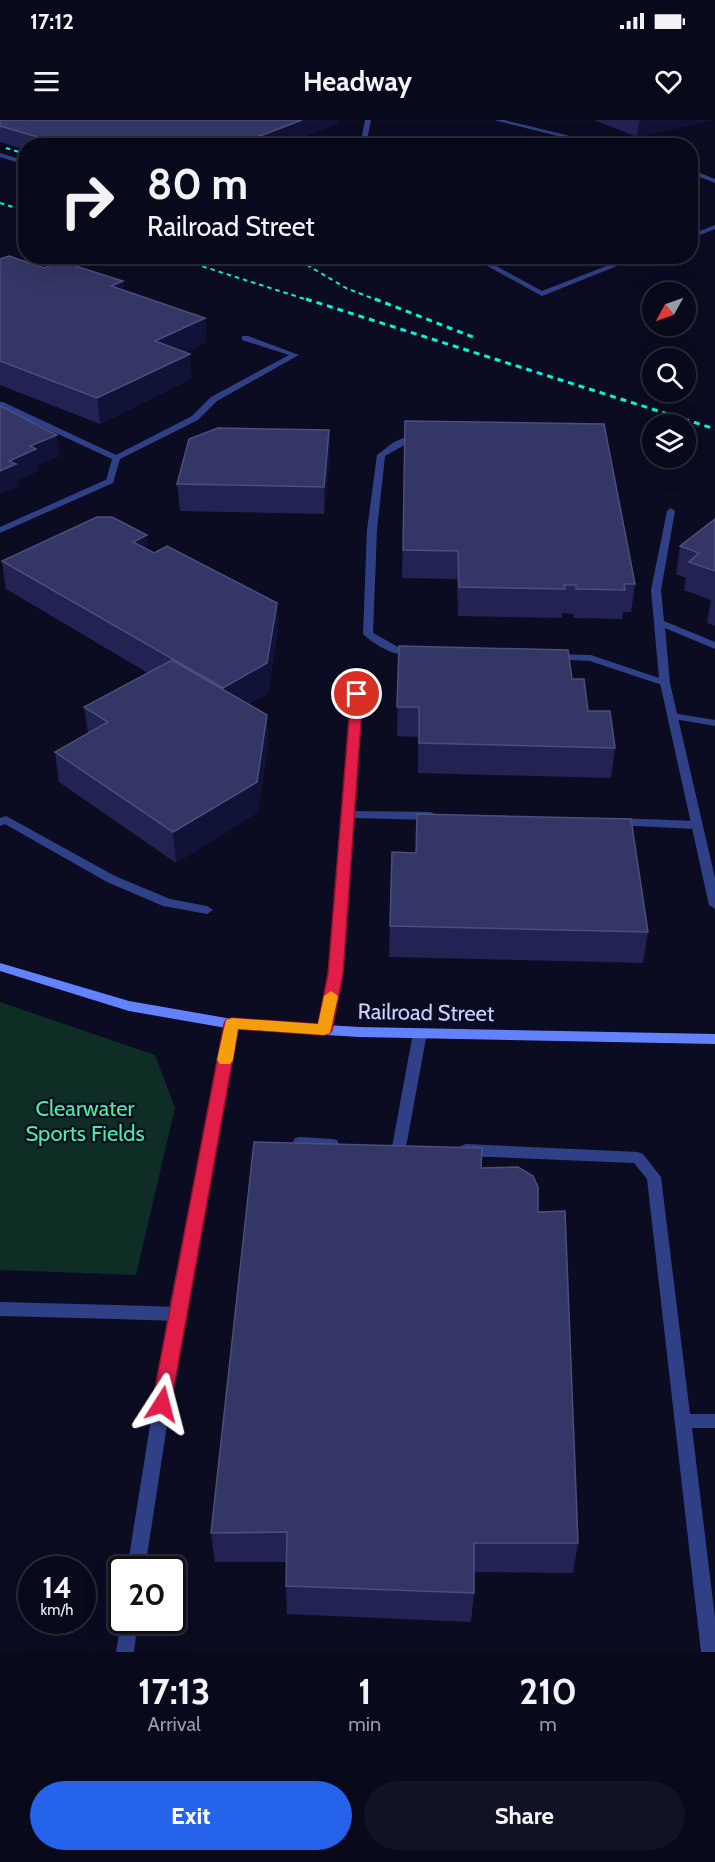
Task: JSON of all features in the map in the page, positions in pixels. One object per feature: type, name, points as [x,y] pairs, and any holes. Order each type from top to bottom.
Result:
[{"type":"main road","name":"Railroad Street","points":[[0,967],[129,1006],[232,1024],[420,1033],[715,1039]]},
{"type":"street","points":[[365,138],[368,120]]},
{"type":"street","points":[[497,120],[574,138]]},
{"type":"street","points":[[0,155],[18,161]]},
{"type":"street","points":[[698,174],[715,181]]},
{"type":"street","points":[[698,234],[715,227]]},
{"type":"street","points":[[487,264],[542,294],[619,264]]},
{"type":"street","points":[[0,530],[110,481],[116,458],[195,418],[214,399],[295,355],[245,338]]},
{"type":"street","points":[[0,404],[116,458]]},
{"type":"street","points":[[427,654],[404,653],[368,634],[372,530],[381,455],[422,432],[433,433]]},
{"type":"street","points":[[671,511],[656,590],[665,682],[715,902]]},
{"type":"street","points":[[659,622],[715,646]]},
{"type":"street","points":[[544,657],[591,658],[665,682]]},
{"type":"street","points":[[324,1030],[336,974],[357,694]]},
{"type":"street","points":[[672,716],[715,723]]},
{"type":"street","points":[[348,814],[441,817]]},
{"type":"street","points":[[0,822],[6,820],[111,879],[167,903],[207,910]]},
{"type":"street","points":[[603,822],[697,825]]},
{"type":"street","points":[[138,1556],[176,1314],[232,1024]]},
{"type":"street","points":[[400,1147],[420,1033]]},
{"type":"street","points":[[300,1142],[344,1144]]},
{"type":"street","points":[[447,1149],[638,1158],[654,1177],[710,1652]]},
{"type":"street","points":[[0,1309],[176,1314]]},
{"type":"street","points":[[683,1421],[715,1421]]},
{"type":"street","points":[[124,1652],[127,1634]]},
{"type":"green space","name":"Clearwater Sports Fields","points":[[0,1002],[155,1055],[175,1108],[136,1275],[0,1270]]},
{"type":"building","points":[[0,120],[302,120],[254,138],[41,138],[0,126]]},
{"type":"building","points":[[9,256],[18,259],[18,264],[32,264],[44,268],[53,264],[69,264],[123,281],[111,286],[205,318],[155,341],[190,354],[97,398],[0,361],[0,259]]},
{"type":"building","points":[[0,406],[57,435],[30,446],[36,449],[9,461],[16,464],[0,471]]},
{"type":"building","points":[[405,421],[604,424],[635,584],[624,584],[625,590],[576,589],[576,585],[564,585],[565,589],[459,587],[458,551],[403,550]]},
{"type":"building","points":[[218,428],[329,430],[324,487],[177,484],[189,439]]},
{"type":"building","points":[[97,517],[112,517],[147,535],[133,542],[154,553],[167,546],[277,603],[267,663],[223,688],[2,561]]},
{"type":"building","points":[[715,519],[715,571],[689,562],[699,553],[680,546]]},
{"type":"building","points":[[399,646],[568,650],[572,679],[584,679],[588,711],[610,711],[615,748],[419,743],[419,707],[397,707]]},
{"type":"building","points":[[172,660],[267,715],[257,782],[173,832],[55,752],[108,722],[84,707]]},
{"type":"building","points":[[417,814],[631,819],[648,932],[390,926],[392,852],[416,853]]},
{"type":"building","points":[[254,1142],[482,1148],[481,1168],[518,1167],[533,1176],[538,1187],[538,1212],[565,1211],[578,1543],[474,1543],[474,1593],[286,1586],[287,1532],[211,1533]]},
{"type":"railway","points":[[6,148],[18,152]]},
{"type":"railway","points":[[0,203],[18,209]]},
{"type":"railway","points":[[195,264],[311,301]]},
{"type":"railway","points":[[306,264],[346,288],[379,301]]},
{"type":"railway","points":[[306,299],[715,429]]},
{"type":"railway","points":[[375,299],[473,337]]},
{"type":"slow traffic","points":[[225,1060],[232,1024],[324,1030],[331,996]]},
{"type":"route","points":[[162,1404],[176,1314],[232,1024],[324,1030],[336,974],[357,694]]}]
